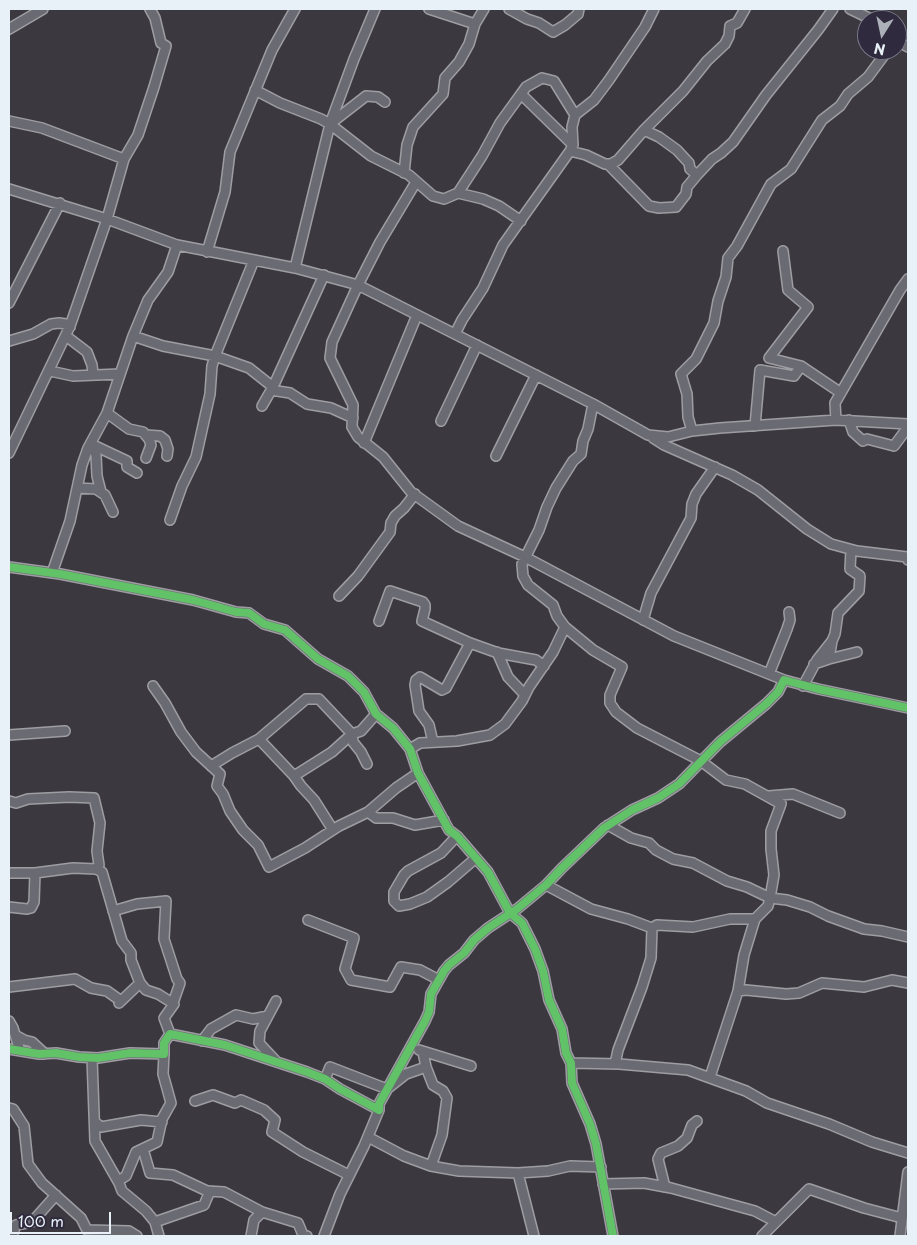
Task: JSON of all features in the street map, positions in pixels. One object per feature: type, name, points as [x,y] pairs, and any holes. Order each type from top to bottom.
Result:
[{"type":"street","points":[[9,29],[43,9]]},
{"type":"street","points":[[9,454],[70,327],[107,219],[124,159],[138,135],[154,87],[166,46],[161,43],[157,22],[150,9]]},
{"type":"street","points":[[207,252],[225,192],[230,152],[272,50],[295,9]]},
{"type":"street","points":[[295,268],[330,124],[375,9]]},
{"type":"street","points":[[428,9],[475,24]]},
{"type":"street","points":[[404,173],[407,145],[413,126],[443,94],[445,78],[459,62],[469,44],[475,24],[484,9]]},
{"type":"street","points":[[509,9],[527,19],[540,23],[554,32],[578,14],[579,9]]},
{"type":"street","points":[[455,334],[483,288],[503,245],[522,221],[571,148],[572,127],[575,115],[594,100],[609,80],[645,27],[654,9]]},
{"type":"street","points":[[608,164],[618,160],[725,44],[729,36],[730,26],[737,23],[745,9]]},
{"type":"street","points":[[521,94],[571,148],[608,164],[649,206],[659,208],[676,207],[686,194],[686,187],[712,159],[733,142],[766,95],[833,9]]},
{"type":"street","points":[[692,431],[681,374],[696,359],[714,323],[718,301],[726,277],[728,258],[737,246],[771,184],[791,169],[822,120],[840,106],[848,94],[868,77],[881,60]]},
{"type":"street","points":[[255,90],[280,103],[330,124],[372,156],[404,173],[433,196],[444,199],[458,193],[482,156],[500,123],[526,87],[542,78],[554,81],[575,115]]},
{"type":"street","points":[[330,124],[366,96],[378,97],[385,102]]},
{"type":"street","points":[[9,121],[42,128],[124,159]]},
{"type":"street","points":[[644,130],[658,136],[677,150],[689,163],[690,169],[697,175]]},
{"type":"street","points":[[416,182],[380,242],[332,342],[330,358],[353,404],[352,427],[358,437],[384,457],[414,494],[458,526],[525,556],[674,636],[803,686],[908,708]]},
{"type":"street","points":[[9,188],[60,203],[177,245],[324,274],[358,285],[593,404],[664,445],[715,467],[758,490],[807,529],[823,539],[841,548],[896,554],[907,557],[908,560]]},
{"type":"street","points":[[458,193],[483,199],[499,206],[522,221]]},
{"type":"street","points":[[9,303],[60,203]]},
{"type":"street","points":[[52,573],[70,521],[82,465],[107,413],[133,336],[152,294],[168,272],[177,245]]},
{"type":"street","points":[[783,251],[788,290],[808,307],[769,358],[801,366],[841,393]]},
{"type":"street","points":[[170,520],[182,486],[196,457],[210,394],[212,366],[215,356],[254,260]]},
{"type":"street","points":[[262,406],[324,274]]},
{"type":"street","points":[[836,420],[835,403],[908,279]]},
{"type":"street","points":[[364,443],[417,315]]},
{"type":"street","points":[[9,341],[33,334],[51,324],[66,324],[70,327]]},
{"type":"street","points":[[66,336],[87,352],[92,365],[93,375]]},
{"type":"street","points":[[133,336],[163,346],[215,356],[249,368],[272,388],[290,393],[307,404],[331,408],[353,418]]},
{"type":"street","points":[[441,421],[477,345]]},
{"type":"street","points":[[755,426],[760,370],[794,376],[801,366]]},
{"type":"street","points":[[50,371],[73,376],[120,374]]},
{"type":"street","points":[[496,456],[536,375]]},
{"type":"street","points":[[593,404],[581,454],[573,461],[556,488],[525,556],[522,564],[523,576],[528,585],[553,605],[557,616],[565,627],[593,650],[622,667],[610,695],[610,703],[616,712],[637,728],[701,761],[726,780],[745,784],[781,804],[771,831],[774,875],[768,906],[755,919],[744,955],[738,991],[710,1077]]},
{"type":"street","points":[[107,413],[129,429],[143,432],[146,435],[151,444],[146,458]]},
{"type":"street","points":[[648,435],[668,437],[692,431],[836,420],[849,420],[908,425],[894,446],[867,439],[863,441],[853,432],[849,420]]},
{"type":"street","points":[[146,435],[160,436],[165,440],[168,449],[167,456]]},
{"type":"street","points":[[91,444],[127,461],[128,467],[137,473]]},
{"type":"street","points":[[91,444],[96,456],[97,476],[101,492]]},
{"type":"street","points":[[643,620],[651,593],[691,518],[692,504],[696,494],[715,467]]},
{"type":"street","points":[[77,488],[96,489],[105,494],[113,512]]},
{"type":"street","points":[[339,596],[358,576],[390,532],[391,523],[395,516],[404,508],[414,494]]},
{"type":"street","points":[[829,659],[838,613],[859,592],[860,576],[850,569],[850,550]]},
{"type":"street","points":[[9,568],[52,573],[193,600],[236,612],[248,613],[264,624],[286,630],[318,658],[348,676],[364,692],[376,714],[392,728],[410,749],[418,773],[449,830],[457,836],[488,872],[510,913],[516,920],[522,922]]},
{"type":"street","points":[[379,621],[390,591],[423,602],[425,609],[422,621],[470,643],[498,652],[536,660],[544,666]]},
{"type":"street","points":[[768,674],[787,629],[790,620],[789,612]]},
{"type":"street","points":[[410,749],[420,743],[490,735],[505,724],[553,652],[565,627]]},
{"type":"street","points":[[803,686],[814,664],[832,641]]},
{"type":"street","points":[[433,742],[430,725],[420,711],[415,685],[416,680],[420,677],[442,690],[446,688],[470,643]]},
{"type":"street","points":[[498,652],[508,677],[525,695]]},
{"type":"street","points":[[814,664],[857,652]]},
{"type":"street","points":[[527,658],[536,676]]},
{"type":"street","points":[[324,1236],[349,1175],[368,1137],[379,1110],[379,1104],[411,1048],[428,1012],[431,994],[449,964],[464,953],[474,940],[546,886],[562,868],[608,825],[632,810],[658,798],[686,778],[734,728],[766,704],[778,692],[784,680]]},
{"type":"street","points":[[153,686],[181,732],[196,752],[220,774],[217,786],[223,794],[230,811],[243,830],[258,845],[269,867],[368,812],[396,788],[418,773]]},
{"type":"street","points":[[211,766],[232,752],[259,739],[306,699],[314,698],[319,699],[352,734],[353,742],[367,764]]},
{"type":"street","points":[[294,776],[332,752],[352,734],[360,731],[376,714]]},
{"type":"street","points":[[9,736],[65,731]]},
{"type":"street","points":[[259,739],[314,800],[333,830]]},
{"type":"street","points":[[769,796],[793,794],[840,813]]},
{"type":"street","points":[[9,801],[16,803],[28,799],[69,796],[94,798],[100,823],[97,852],[99,865],[96,869]]},
{"type":"street","points":[[368,812],[376,818],[392,818],[416,825],[444,820]]},
{"type":"street","points":[[608,825],[631,838],[649,843],[656,850],[673,858],[693,863],[727,881],[747,887],[770,898],[787,900],[810,907],[828,916],[864,929],[908,937]]},
{"type":"street","points":[[457,836],[441,853],[404,875],[394,892],[394,901],[399,906],[427,897],[476,858]]},
{"type":"street","points":[[9,873],[72,868],[96,869],[102,872],[122,941],[131,953],[130,960],[140,983],[146,990],[158,994],[172,1003]]},
{"type":"street","points":[[9,907],[27,910],[31,908],[34,902],[35,872]]},
{"type":"street","points":[[546,886],[591,909],[652,928],[657,926],[693,928],[730,919],[755,919]]},
{"type":"street","points":[[113,910],[137,904],[166,901],[164,938],[180,983],[172,1003],[174,1004],[164,1018],[170,1034]]},
{"type":"street","points":[[525,903],[522,922],[544,971],[549,1000],[562,1028],[566,1053],[571,1063],[572,1083],[590,1124],[601,1167],[613,1236]]},
{"type":"street","points":[[308,920],[354,938],[345,969],[351,980],[390,987],[401,967],[420,970],[439,980]]},
{"type":"street","points":[[615,1064],[618,1050],[651,958],[652,928]]},
{"type":"street","points":[[9,987],[75,979],[91,988],[107,991],[120,1002],[140,983]]},
{"type":"street","points":[[738,991],[786,994],[799,992],[822,983],[864,987],[892,980],[908,984]]},
{"type":"street","points":[[276,1001],[260,1032],[260,1043],[277,1062]]},
{"type":"street","points":[[202,1041],[211,1029],[236,1015],[253,1018],[268,1016]]},
{"type":"street","points":[[9,1021],[20,1051]]},
{"type":"street","points":[[170,1034],[225,1045],[325,1079],[379,1110]]},
{"type":"street","points":[[118,1181],[126,1176],[136,1152],[158,1142],[162,1122],[171,1103],[163,1074],[164,1043],[170,1034]]},
{"type":"street","points":[[15,1035],[32,1042],[46,1054]]},
{"type":"street","points":[[411,1048],[471,1066]]},
{"type":"street","points":[[9,1049],[46,1054],[56,1053],[79,1058],[130,1054],[164,1054]]},
{"type":"street","points":[[423,1052],[433,1085],[443,1091],[448,1098],[442,1136],[431,1166]]},
{"type":"street","points":[[92,1058],[95,1141],[122,1191],[146,1210],[155,1222],[159,1236]]},
{"type":"street","points":[[571,1063],[615,1064],[688,1070],[746,1091],[767,1103],[829,1124],[872,1142],[908,1153]]},
{"type":"street","points":[[388,1089],[406,1074],[426,1067]]},
{"type":"street","points":[[325,1079],[330,1068],[388,1089]]},
{"type":"street","points":[[195,1101],[213,1095],[235,1103],[241,1100],[264,1110],[275,1120],[272,1132],[303,1152],[349,1175]]},
{"type":"street","points":[[9,1108],[13,1109],[24,1126],[28,1164],[42,1183],[81,1218],[84,1233],[129,1231],[137,1236]]},
{"type":"street","points":[[95,1122],[101,1127],[141,1120],[162,1122]]},
{"type":"street","points":[[665,1187],[658,1159],[661,1154],[678,1146],[687,1138],[692,1125],[698,1121]]},
{"type":"street","points":[[368,1137],[404,1156],[431,1166],[459,1171],[518,1173],[548,1171],[570,1166],[601,1167]]},
{"type":"street","points":[[143,1149],[150,1173],[173,1175],[210,1191],[224,1192],[262,1212],[298,1223],[303,1235],[307,1236]]},
{"type":"street","points":[[900,1236],[908,1172]]},
{"type":"street","points":[[518,1173],[534,1236]]},
{"type":"street","points":[[603,1184],[644,1183],[665,1187],[755,1210],[776,1222]]},
{"type":"street","points":[[762,1236],[809,1189],[864,1208],[902,1218]]},
{"type":"street","points":[[155,1222],[204,1205],[210,1191]]},
{"type":"street","points":[[12,1236],[13,1223],[32,1222],[56,1195]]},
{"type":"street","points":[[251,1236],[254,1220],[262,1212]]},
{"type":"cycle path","points":[[9,567],[60,574],[193,600],[236,612],[249,613],[264,624],[285,630],[318,659],[348,676],[364,692],[376,714],[393,728],[410,749],[418,773],[449,830],[457,836],[488,872],[510,913],[522,923],[535,949],[543,971],[549,1000],[562,1029],[566,1053],[571,1063],[572,1083],[590,1124],[596,1144],[613,1236]]},
{"type":"cycle path","points":[[9,1049],[39,1054],[56,1053],[98,1058],[130,1053],[164,1054],[164,1043],[170,1034],[225,1045],[307,1072],[325,1079],[379,1110],[379,1104],[425,1021],[429,1012],[431,994],[449,965],[464,953],[474,940],[488,928],[517,909],[546,885],[604,828],[679,784],[720,742],[766,704],[778,692],[784,680],[908,708]]}]
